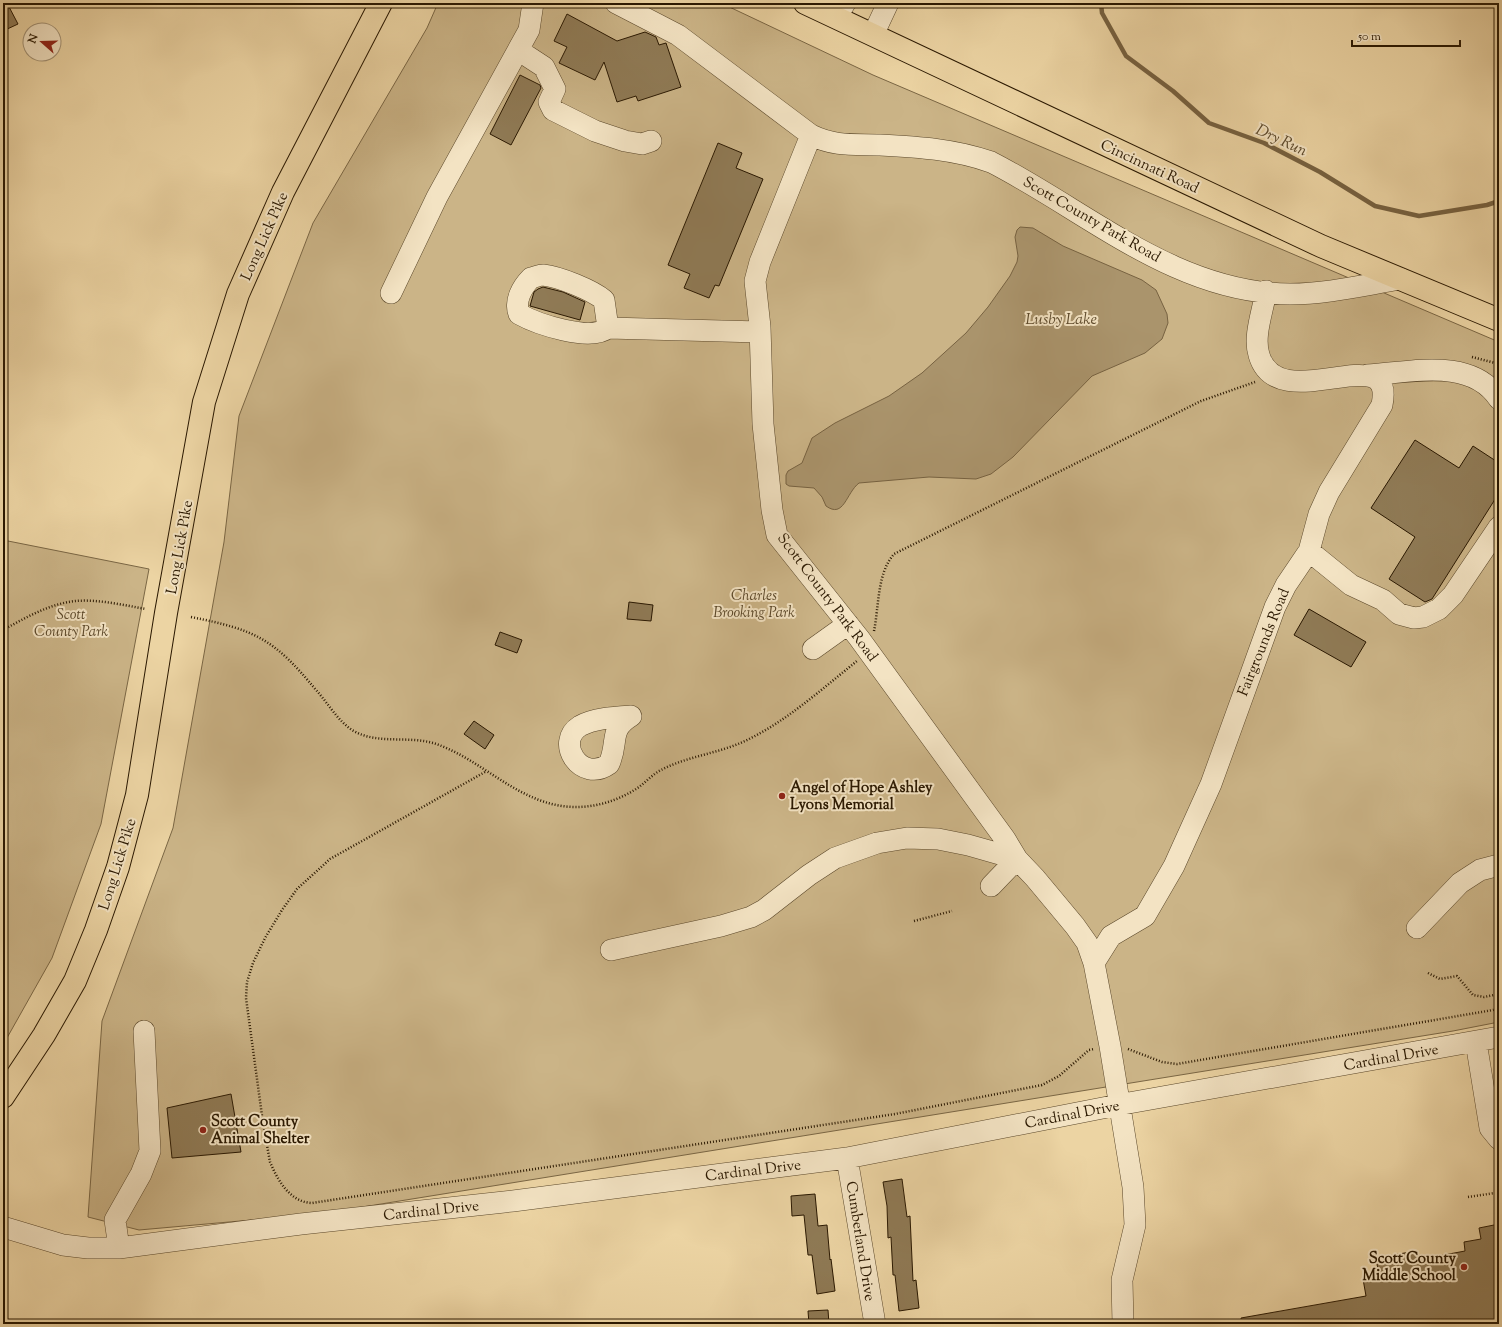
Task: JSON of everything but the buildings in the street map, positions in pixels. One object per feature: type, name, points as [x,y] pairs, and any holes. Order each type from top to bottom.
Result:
[{"type":"main road","name":"Long Lick Pike","points":[[3,1097],[44,1035],[75,981],[96,930],[118,867],[137,795],[166,613],[204,402],[238,294],[283,192],[381,3]]},
{"type":"main road","name":"Cincinnati Road","points":[[805,3],[839,8],[873,35],[1321,246],[1499,320]]},
{"type":"street","points":[[391,293],[437,197],[529,30],[533,3]]},
{"type":"street","name":"Scott County Park Road","points":[[616,3],[678,35],[811,135],[831,143],[930,148],[973,155],[1008,170],[1118,238],[1166,262],[1218,282],[1266,292],[1289,294],[1323,292],[1401,279]]},
{"type":"street","points":[[873,35],[888,3]]},
{"type":"street","points":[[518,50],[544,67],[555,89],[549,102],[553,110],[595,131],[625,141],[642,144],[651,141]]},
{"type":"street","name":"Scott County Park Road","points":[[811,135],[760,262],[755,281],[760,332],[766,456],[772,510],[777,535],[868,650],[983,807],[1017,859],[1035,878],[1083,938],[1090,950],[1094,963]]},
{"type":"street","points":[[1266,292],[1258,344],[1259,355],[1263,365],[1275,376],[1290,382],[1302,382],[1347,375],[1367,375],[1425,370],[1453,372],[1465,375],[1484,384],[1499,400]]},
{"type":"street","points":[[608,328],[760,332]]},
{"type":"street","name":"Fairgrounds Road","points":[[1094,963],[1111,936],[1144,918],[1153,905],[1174,866],[1208,790],[1275,608],[1286,585],[1309,551],[1316,524],[1324,503],[1382,405],[1384,397],[1381,385],[1378,380],[1367,375]]},
{"type":"street","points":[[1309,551],[1351,585],[1382,600],[1399,614],[1414,618],[1423,617],[1439,609],[1453,594],[1499,527]]},
{"type":"street","points":[[813,648],[848,624]]},
{"type":"street","points":[[611,950],[721,926],[751,917],[770,906],[809,875],[835,858],[877,843],[907,838],[938,839],[968,845],[1017,859],[991,886]]},
{"type":"street","points":[[1417,928],[1460,882],[1480,870],[1499,865]]},
{"type":"street","points":[[1094,963],[1110,1046],[1133,1187],[1135,1225],[1122,1280],[1123,1324]]},
{"type":"street","points":[[119,1248],[114,1220],[141,1174],[150,1151],[144,1031]]},
{"type":"street","name":"Cardinal Drive","points":[[3,1226],[63,1246],[119,1248],[301,1224],[513,1201],[847,1158],[1120,1105],[1499,1037]]},
{"type":"street","points":[[1476,1042],[1490,1128],[1499,1138]]},
{"type":"street","name":"Cumberland Drive","points":[[847,1158],[875,1324]]},
{"type":"path","points":[[1467,356],[1499,364]]},
{"type":"path","points":[[191,617],[245,630],[276,647],[299,669],[345,724],[361,734],[392,739],[419,739],[436,743],[463,756],[486,772],[530,797],[547,803],[577,807],[595,806],[626,795],[662,770],[693,758],[732,747],[752,738],[814,695],[863,657],[874,636],[884,571],[888,561],[894,554],[1201,401],[1275,376]]},
{"type":"path","points":[[3,630],[31,615],[57,605],[74,602],[91,601],[146,609]]},
{"type":"path","points":[[486,772],[330,859],[293,894],[268,933],[253,963],[247,982],[247,1012],[270,1162],[276,1176],[290,1194],[297,1199],[312,1203],[895,1114],[1042,1085],[1059,1076],[1089,1050],[1110,1046],[1129,1049],[1162,1062],[1177,1064],[1499,1009]]},
{"type":"path","points":[[914,921],[952,911]]},
{"type":"path","points":[[1428,973],[1440,979],[1458,976],[1473,995],[1484,997],[1499,994]]},
{"type":"path","points":[[1468,1197],[1495,1192]]},
{"type":"green space","name":"Charles Brooking Park","points":[[438,3],[721,3],[873,75],[1499,342],[1499,1022],[1453,1031],[319,1214],[139,1230],[88,1217],[102,1021],[173,828],[224,542],[239,416],[313,223],[427,28]]},
{"type":"green space","name":"Scott County Park","points":[[3,540],[149,569],[101,824],[52,958],[3,1045]]},
{"type":"water","name":"Lusby Lake","points":[[1020,227],[1033,228],[1063,246],[1142,280],[1156,290],[1167,314],[1168,323],[1162,339],[1145,353],[1092,376],[1013,457],[991,474],[976,479],[929,477],[859,483],[841,507],[837,509],[832,509],[826,506],[822,497],[814,488],[789,486],[786,484],[786,475],[788,471],[802,463],[812,438],[835,423],[889,396],[922,373],[966,333],[988,307],[1010,276],[1017,262],[1018,256],[1015,237],[1017,230]]},
{"type":"waterway","name":"Dry Run","points":[[1101,3],[1102,13],[1126,56],[1173,91],[1209,123],[1264,143],[1320,172],[1375,206],[1419,216],[1487,205],[1499,201]]},
{"type":"place","name":"Angel of Hope Ashley Lyons Memorial","points":[[782,796]]},
{"type":"place","name":"Scott County Animal Shelter","points":[[203,1130]]},
{"type":"place","name":"Scott County Middle School","points":[[1464,1267]]}]
